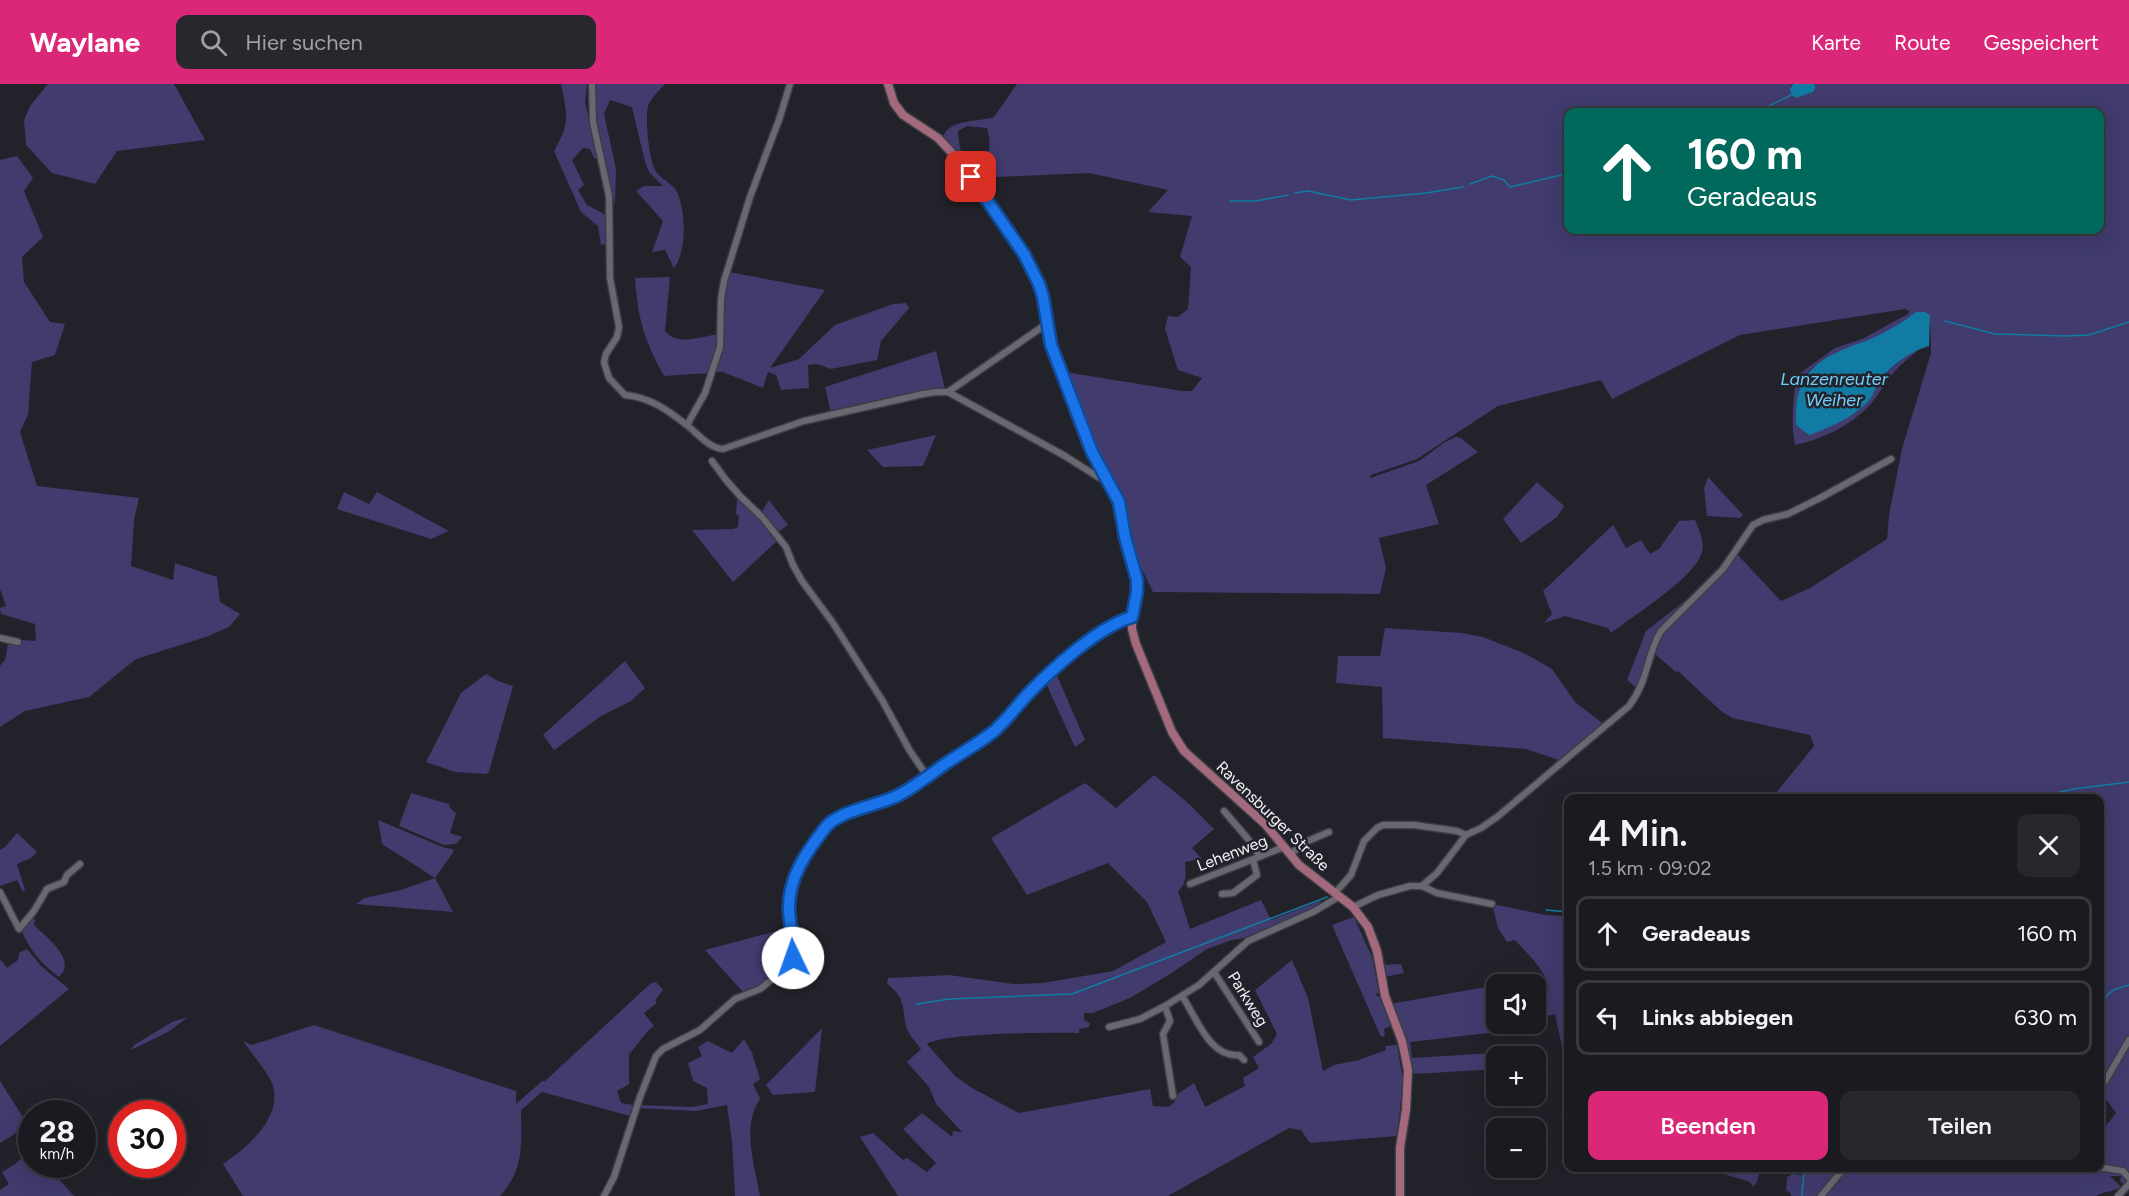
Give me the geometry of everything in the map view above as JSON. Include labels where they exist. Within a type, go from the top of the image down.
[{"type":"main road","name":"Ravensburger Straße","points":[[888,84],[894,103],[903,115],[938,138],[956,155],[1018,245],[1039,284],[1051,345],[1087,439],[1119,502],[1125,537],[1135,568],[1137,592],[1132,629],[1172,732],[1184,751],[1264,825],[1299,865],[1353,907],[1361,916],[1373,938],[1385,996],[1402,1041],[1408,1070],[1406,1110],[1400,1148],[1400,1196]]},
{"type":"street","points":[[592,84],[593,122],[609,196],[610,278],[619,327],[617,337],[606,354],[605,370],[615,386],[625,395],[638,396],[654,402],[716,449],[723,450],[804,421],[922,394],[948,392],[1107,480]]},
{"type":"street","points":[[687,425],[705,393],[720,347],[721,299],[724,281],[790,84]]},
{"type":"street","points":[[948,392],[1042,327],[1047,327]]},
{"type":"street","points":[[1422,886],[1437,873],[1466,835],[1497,817],[1629,706],[1643,683],[1656,638],[1717,575],[1753,525],[1762,520],[1788,514],[1891,459]]},
{"type":"street","points":[[712,461],[786,547],[802,581],[876,691],[927,776]]},
{"type":"street","points":[[604,1196],[614,1177],[656,1056],[663,1049],[700,1030],[735,999],[760,989],[790,965],[794,952],[789,909],[795,876],[805,857],[827,826],[836,818],[882,803],[901,794],[994,731],[1068,657],[1096,636],[1132,617]]},
{"type":"street","points":[[0,638],[18,642]]},
{"type":"street","points":[[1224,811],[1260,856]]},
{"type":"street","points":[[1109,1027],[1140,1019],[1165,1006],[1214,972],[1248,941],[1315,911],[1337,895],[1351,874],[1364,841],[1377,828],[1383,825],[1414,825],[1457,831],[1466,835]]},
{"type":"street","name":"Lehenweg","points":[[1190,884],[1260,856],[1287,851],[1329,832]]},
{"type":"street","points":[[1222,894],[1233,892],[1256,876],[1258,873],[1253,860]]},
{"type":"street","points":[[0,892],[19,929],[30,917],[47,889],[64,882],[67,875],[80,864]]},
{"type":"street","points":[[1353,907],[1378,895],[1410,886],[1422,886],[1437,893],[1492,904]]},
{"type":"street","name":"Parkweg","points":[[1214,972],[1258,1042]]},
{"type":"street","points":[[1182,996],[1209,1041],[1229,1055],[1239,1055],[1244,1060]]},
{"type":"street","points":[[1165,1006],[1170,1021],[1163,1034],[1173,1095]]},
{"type":"street","points":[[2104,1083],[2129,1040]]},
{"type":"street","points":[[2104,1168],[2123,1171],[2129,1178]]},
{"type":"street","points":[[1821,1196],[1841,1172]]},
{"type":"street","points":[[2118,1196],[2129,1184]]},
{"type":"shaded area","points":[[48,84],[174,84],[205,140],[117,151],[95,184],[52,173],[26,145],[24,120],[30,106]]},
{"type":"shaded area","points":[[561,84],[587,84],[585,102],[598,160],[594,158],[590,149],[583,148],[572,160],[584,185],[578,190],[587,205],[606,215],[606,244],[601,245],[598,226],[581,212],[554,151],[563,132],[566,118]]},
{"type":"shaded area","points":[[594,84],[665,84],[648,106],[647,131],[654,168],[659,176],[676,189],[682,210],[683,241],[674,268],[665,250],[652,252],[663,221],[636,191],[644,186],[663,186],[649,172],[645,162],[632,107],[610,100],[604,114],[616,169],[615,205],[595,118]]},
{"type":"shaded area","points":[[1017,84],[1792,84],[1791,95],[1796,98],[1813,92],[1816,87],[1814,84],[2129,84],[2129,1043],[2104,1079],[2104,794],[1775,794],[1814,746],[1810,735],[1732,718],[1654,653],[1660,636],[1736,553],[1781,601],[1810,588],[1887,539],[1889,515],[1902,449],[1931,353],[1930,315],[1916,312],[1884,333],[1831,356],[1813,368],[1800,386],[1824,430],[1862,406],[1871,397],[1887,372],[1916,350],[1895,371],[1862,413],[1836,431],[1816,439],[1795,445],[1793,402],[1796,376],[1835,348],[1862,339],[1908,314],[1909,311],[1905,309],[1740,335],[1612,399],[1601,380],[1498,406],[1417,459],[1371,475],[1370,478],[1419,461],[1456,437],[1461,438],[1478,452],[1426,485],[1439,524],[1379,538],[1386,568],[1380,594],[1153,592],[1136,557],[1129,517],[1120,494],[1093,448],[1065,372],[1192,391],[1202,378],[1178,370],[1165,329],[1168,316],[1178,317],[1188,309],[1191,267],[1180,257],[1192,216],[1148,212],[1168,190],[1089,173],[975,178],[989,148],[987,128],[967,126],[958,131],[963,155],[974,165],[971,170],[943,138],[951,127],[964,122],[994,117]]},
{"type":"shaded area","points":[[17,156],[33,178],[24,191],[43,237],[22,257],[24,282],[50,322],[65,324],[55,355],[32,362],[28,415],[20,432],[37,486],[139,498],[134,520],[131,566],[173,580],[175,563],[217,577],[220,602],[240,614],[229,627],[206,637],[136,659],[89,697],[25,711],[0,727],[0,666],[5,660],[9,639],[36,641],[35,624],[1,614],[0,608],[6,606],[0,589],[0,160]]},
{"type":"shaded area","points":[[729,272],[825,290],[770,368],[799,359],[835,325],[893,304],[906,303],[909,308],[881,341],[877,360],[831,369],[817,364],[808,365],[809,388],[781,390],[776,375],[768,372],[763,388],[723,372],[711,372],[721,349],[723,300]]},
{"type":"shaded area","points":[[670,277],[665,331],[670,336],[683,340],[719,334],[719,347],[709,373],[664,376],[651,351],[640,318],[635,278]]},
{"type":"shaded area","points":[[936,351],[945,389],[831,413],[825,387]]},
{"type":"shaded area","points":[[936,435],[923,466],[883,467],[867,450]]},
{"type":"shaded area","points":[[1708,477],[1743,515],[1740,518],[1707,516],[1704,488]]},
{"type":"shaded area","points":[[1537,482],[1564,506],[1557,517],[1521,543],[1503,519]]},
{"type":"shaded area","points":[[344,492],[369,504],[377,492],[449,531],[431,539],[337,509]]},
{"type":"shaded area","points":[[737,499],[759,517],[778,540],[733,582],[692,530],[738,527]]},
{"type":"shaded area","points":[[769,500],[788,525],[778,532],[761,513]]},
{"type":"shaded area","points":[[1695,520],[1703,544],[1697,562],[1676,584],[1611,633],[1608,628],[1565,616],[1544,623],[1552,614],[1543,591],[1613,525],[1626,548],[1641,540],[1650,554],[1659,549],[1679,521]]},
{"type":"shaded area","points":[[1708,583],[1665,623],[1639,690],[1627,680],[1646,631]]},
{"type":"shaded area","points":[[1385,628],[1462,633],[1483,637],[1526,654],[1552,669],[1575,702],[1605,725],[1559,760],[1526,749],[1383,738],[1382,687],[1336,683],[1338,656],[1380,656]]},
{"type":"shaded area","points":[[625,661],[645,688],[631,701],[601,716],[554,750],[543,735]]},
{"type":"shaded area","points":[[1055,671],[1085,740],[1075,747],[1045,681]]},
{"type":"shaded area","points":[[486,674],[513,686],[489,772],[486,774],[455,772],[426,762],[461,693]]},
{"type":"shaded area","points":[[1154,775],[1188,803],[1214,829],[1192,848],[1202,859],[1185,862],[1186,874],[1178,891],[1190,929],[1261,900],[1271,920],[1322,900],[1312,910],[1251,937],[1232,940],[1207,949],[1130,998],[1093,1013],[1084,1013],[1084,1020],[1090,1023],[1089,1027],[1079,1029],[1079,1033],[975,1035],[936,1040],[927,1044],[955,1076],[972,1088],[1019,1113],[1150,1089],[1153,1106],[1168,1107],[1175,1102],[1175,1096],[1194,1083],[1205,1107],[1245,1086],[1243,1078],[1259,1068],[1253,1057],[1271,1044],[1277,1034],[1255,990],[1292,960],[1308,998],[1323,1071],[1334,1065],[1359,1060],[1386,1050],[1385,1046],[1397,1045],[1403,1080],[1397,1136],[1310,1143],[1301,1130],[1289,1128],[1168,1196],[898,1196],[860,1137],[873,1133],[903,1160],[907,1158],[927,1172],[936,1163],[903,1129],[922,1113],[952,1137],[953,1131],[962,1132],[936,1104],[929,1087],[907,1062],[921,1049],[909,1033],[902,1002],[887,984],[888,978],[949,975],[1013,984],[1043,983],[1113,971],[1166,942],[1147,902],[1108,863],[1027,895],[991,838],[1085,783],[1116,808]]},
{"type":"shaded area","points":[[411,793],[449,804],[456,813],[450,833],[462,837],[456,844],[444,845],[399,826]]},
{"type":"shaded area","points":[[378,820],[454,851],[435,878],[382,844]]},
{"type":"shaded area","points":[[17,833],[37,852],[31,858],[17,864],[25,890],[23,892],[17,880],[0,886],[0,850]]},
{"type":"shaded area","points":[[435,878],[453,912],[356,904],[365,898],[401,890]]},
{"type":"shaded area","points":[[1492,904],[1546,915],[1564,916],[1564,1056],[1555,1014],[1546,1016],[1546,981],[1551,994],[1546,974],[1543,974],[1515,940],[1507,942],[1498,928]]},
{"type":"shaded area","points":[[32,917],[35,920],[34,925],[63,956],[64,970],[59,977],[38,957],[22,932]]},
{"type":"shaded area","points":[[1354,917],[1372,957],[1379,993],[1376,993],[1380,997],[1391,1026],[1384,1029],[1385,1036],[1381,1037],[1332,925]]},
{"type":"shaded area","points":[[788,928],[792,947],[788,965],[758,988],[743,992],[705,950]]},
{"type":"shaded area","points":[[27,949],[41,966],[69,989],[0,1046],[0,959],[7,968],[18,960],[19,953]]},
{"type":"shaded area","points":[[1401,964],[1404,973],[1384,977],[1382,965]]},
{"type":"shaded area","points":[[656,982],[663,990],[655,1000],[657,1003],[644,1013],[654,1026],[629,1054],[629,1084],[617,1091],[621,1103],[634,1105],[630,1116],[542,1092],[521,1110],[521,1145],[518,1166],[500,1196],[243,1196],[223,1164],[254,1139],[270,1116],[274,1104],[274,1092],[270,1079],[243,1041],[252,1045],[314,1025],[516,1091],[516,1104],[542,1081],[545,1081],[651,983]]},
{"type":"shaded area","points":[[1486,987],[1486,1033],[1410,1042],[1412,1058],[1486,1054],[1486,1070],[1414,1074],[1390,1004]]},
{"type":"shaded area","points":[[188,1017],[168,1032],[131,1050],[134,1045],[172,1022]]},
{"type":"shaded area","points":[[822,1028],[815,1092],[773,1095],[766,1085]]},
{"type":"shaded area","points":[[744,1039],[752,1053],[760,1079],[753,1084],[760,1099],[754,1110],[750,1134],[760,1196],[735,1196],[732,1141],[727,1105],[696,1111],[638,1108],[638,1105],[692,1107],[708,1104],[707,1088],[693,1081],[688,1063],[702,1056],[698,1047],[708,1041],[732,1053]]},
{"type":"shaded area","points":[[2129,1045],[2129,1180],[2124,1185],[2120,1181],[2121,1176],[2110,1176],[2121,1187],[2118,1189],[2096,1196],[1791,1196],[1786,1190],[1787,1177],[1792,1174],[1802,1175],[1801,1172],[2104,1172],[2104,1128],[2116,1113],[2104,1096],[2106,1087]]},
{"type":"shaded area","points":[[0,1081],[18,1109],[18,1132],[0,1143]]},
{"type":"shaded area","points":[[18,1161],[18,1178],[58,1178],[74,1196],[0,1196],[0,1190],[9,1184],[2,1172]]},
{"type":"shaded area","points":[[1717,1172],[1760,1172],[1753,1187],[1750,1182]]},
{"type":"water","points":[[1793,84],[1814,84],[1816,87],[1813,92],[1796,98],[1791,95],[1790,89]]},
{"type":"water","name":"Lanzenreuter Weiher","points":[[1916,312],[1925,312],[1930,315],[1929,346],[1914,352],[1895,365],[1879,382],[1870,399],[1858,411],[1842,421],[1809,435],[1796,425],[1796,410],[1801,386],[1813,368],[1822,360],[1884,332]]},
{"type":"waterway","points":[[1765,108],[1791,95]]},
{"type":"waterway","points":[[1470,184],[1492,176],[1504,180],[1510,187],[1564,174]]},
{"type":"waterway","points":[[1295,193],[1308,191],[1351,200],[1463,187]]},
{"type":"waterway","points":[[1230,201],[1256,201],[1288,195]]},
{"type":"waterway","points":[[1945,321],[1995,334],[2065,336],[2089,335],[2129,322]]},
{"type":"waterway","points":[[2052,794],[2129,782]]},
{"type":"waterway","points":[[916,1004],[950,999],[1072,994],[1327,897]]},
{"type":"waterway","points":[[1546,910],[1564,912]]},
{"type":"waterway","points":[[2104,1001],[2117,988],[2129,985]]},
{"type":"waterway","points":[[1802,1196],[1804,1172]]},
{"type":"route","points":[[793,958],[794,945],[789,909],[795,876],[800,864],[827,826],[836,818],[882,803],[901,794],[994,731],[1068,657],[1096,636],[1132,617],[1137,580],[1116,493],[1092,452],[1051,345],[1039,284],[1024,254],[971,177]]}]
